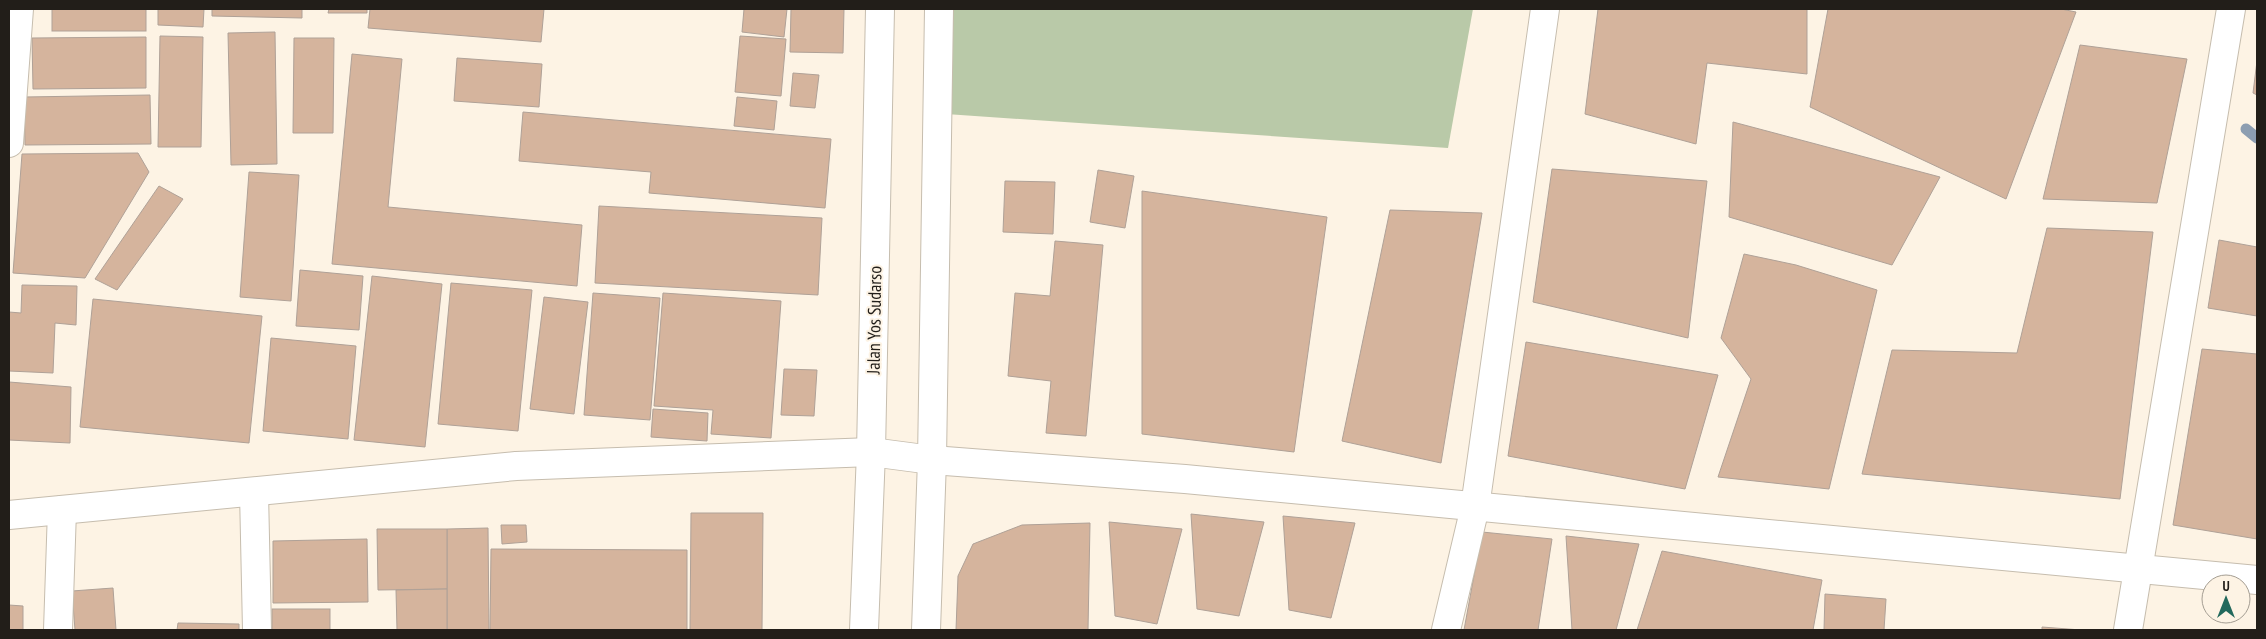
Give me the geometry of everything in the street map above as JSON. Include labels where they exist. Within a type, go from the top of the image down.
[{"type":"main road","points":[[9,143],[19,9]]},
{"type":"main road","name":"Jalan Yos Sudarso","points":[[864,630],[871,452],[880,9]]},
{"type":"main road","points":[[926,630],[932,460],[939,9]]},
{"type":"main road","points":[[1446,630],[1475,507],[1545,9]]},
{"type":"main road","points":[[2128,630],[2231,9]]},
{"type":"main road","points":[[9,515],[516,466],[871,452],[932,460],[1185,479],[2257,580]]},
{"type":"main road","points":[[254,492],[257,630]]},
{"type":"main road","points":[[58,630],[62,510]]},
{"type":"green space","points":[[950,9],[1473,9],[1448,148],[946,114]]},
{"type":"building","points":[[52,9],[146,9],[146,31],[52,31]]},
{"type":"building","points":[[158,9],[204,9],[203,27],[158,25]]},
{"type":"building","points":[[212,9],[302,9],[302,18],[212,16]]},
{"type":"building","points":[[329,9],[367,9],[367,13],[328,13]]},
{"type":"building","points":[[370,9],[544,9],[541,42],[368,28]]},
{"type":"building","points":[[744,9],[787,9],[784,37],[742,32]]},
{"type":"building","points":[[791,9],[844,9],[843,53],[790,52]]},
{"type":"building","points":[[1598,9],[1807,9],[1807,74],[1707,63],[1696,144],[1585,114]]},
{"type":"building","points":[[1828,9],[2061,9],[2076,12],[2006,199],[1810,107]]},
{"type":"building","points":[[275,32],[277,164],[231,165],[228,33]]},
{"type":"building","points":[[160,36],[203,37],[201,147],[158,147]]},
{"type":"building","points":[[740,36],[786,39],[781,96],[735,92]]},
{"type":"building","points":[[146,37],[146,88],[33,89],[32,38]]},
{"type":"building","points":[[294,38],[334,38],[333,133],[293,133]]},
{"type":"building","points":[[2080,45],[2187,59],[2157,203],[2043,199]]},
{"type":"building","points":[[352,54],[402,59],[388,207],[582,225],[577,286],[332,264]]},
{"type":"building","points":[[457,58],[542,64],[539,107],[454,101]]},
{"type":"building","points":[[2257,61],[2257,95],[2253,93]]},
{"type":"building","points":[[793,73],[819,75],[815,108],[790,106]]},
{"type":"building","points":[[150,95],[151,144],[25,145],[24,97]]},
{"type":"building","points":[[737,97],[777,101],[774,130],[734,126]]},
{"type":"building","points":[[523,112],[831,139],[825,208],[649,193],[651,172],[519,161]]},
{"type":"building","points":[[1733,122],[1940,177],[1892,265],[1729,217]]},
{"type":"building","points":[[138,153],[149,172],[85,278],[13,273],[22,154]]},
{"type":"building","points":[[1552,169],[1707,181],[1688,338],[1533,302]]},
{"type":"building","points":[[1098,170],[1134,176],[1125,228],[1090,222]]},
{"type":"building","points":[[249,172],[299,175],[291,301],[240,297]]},
{"type":"building","points":[[1005,181],[1055,182],[1053,234],[1003,232]]},
{"type":"building","points":[[159,186],[183,199],[117,290],[95,279]]},
{"type":"building","points":[[1142,191],[1327,217],[1294,452],[1142,434]]},
{"type":"building","points":[[599,206],[822,218],[818,295],[595,283]]},
{"type":"building","points":[[1390,210],[1482,213],[1441,463],[1342,441]]},
{"type":"building","points":[[2047,228],[2153,232],[2120,499],[1862,474],[1892,350],[2017,353]]},
{"type":"building","points":[[2219,240],[2257,247],[2257,316],[2208,308]]},
{"type":"building","points":[[1055,241],[1103,245],[1086,436],[1046,433],[1051,381],[1008,376],[1015,293],[1050,296]]},
{"type":"building","points":[[1744,254],[1796,265],[1877,290],[1829,489],[1718,477],[1751,379],[1721,338]]},
{"type":"building","points":[[300,270],[363,276],[359,330],[296,326]]},
{"type":"building","points":[[372,276],[442,284],[425,447],[354,440]]},
{"type":"building","points":[[451,283],[532,290],[518,431],[438,424]]},
{"type":"building","points":[[22,285],[77,286],[76,325],[55,323],[53,373],[9,371],[9,312],[21,313]]},
{"type":"building","points":[[593,293],[660,298],[650,420],[584,415]]},
{"type":"building","points":[[663,293],[781,301],[771,438],[711,434],[713,410],[654,406]]},
{"type":"building","points":[[544,297],[588,302],[574,414],[530,409]]},
{"type":"building","points":[[93,299],[262,316],[249,443],[80,427]]},
{"type":"building","points":[[271,338],[356,346],[348,439],[263,431]]},
{"type":"building","points":[[1526,342],[1718,375],[1685,489],[1508,456]]},
{"type":"building","points":[[2202,349],[2257,354],[2257,539],[2173,525]]},
{"type":"building","points":[[784,369],[817,370],[814,416],[781,415]]},
{"type":"building","points":[[9,382],[71,387],[70,443],[9,440]]},
{"type":"building","points":[[653,409],[708,413],[707,441],[651,437]]},
{"type":"building","points":[[691,513],[763,513],[762,630],[690,630]]},
{"type":"building","points":[[1191,514],[1264,522],[1239,616],[1197,609]]},
{"type":"building","points":[[1283,516],[1355,523],[1331,618],[1289,610]]},
{"type":"building","points":[[1109,522],[1182,529],[1157,624],[1115,616]]},
{"type":"building","points":[[1090,523],[1088,630],[956,630],[958,576],[973,544],[1022,525]]},
{"type":"building","points":[[501,525],[526,525],[527,542],[502,544]]},
{"type":"building","points":[[488,528],[489,630],[447,630],[447,529]]},
{"type":"building","points":[[377,529],[447,529],[447,589],[378,590]]},
{"type":"building","points":[[1482,532],[1552,539],[1538,630],[1464,630]]},
{"type":"building","points":[[1566,536],[1639,544],[1616,630],[1572,630]]},
{"type":"building","points":[[367,539],[368,602],[273,603],[273,541]]},
{"type":"building","points":[[491,549],[687,550],[687,630],[490,630]]},
{"type":"building","points":[[1662,551],[1822,580],[1813,630],[1637,630]]},
{"type":"building","points":[[113,588],[116,630],[75,630],[72,591]]},
{"type":"building","points":[[447,589],[447,630],[397,630],[396,590]]},
{"type":"building","points":[[1825,594],[1886,599],[1884,630],[1824,630]]},
{"type":"building","points":[[9,605],[23,606],[23,630],[9,630]]},
{"type":"building","points":[[272,609],[330,609],[330,630],[272,630]]},
{"type":"building","points":[[178,623],[239,624],[239,630],[177,630]]},
{"type":"building","points":[[2042,627],[2081,630],[2042,630]]},
{"type":"waterway","points":[[2246,129],[2257,138]]}]
